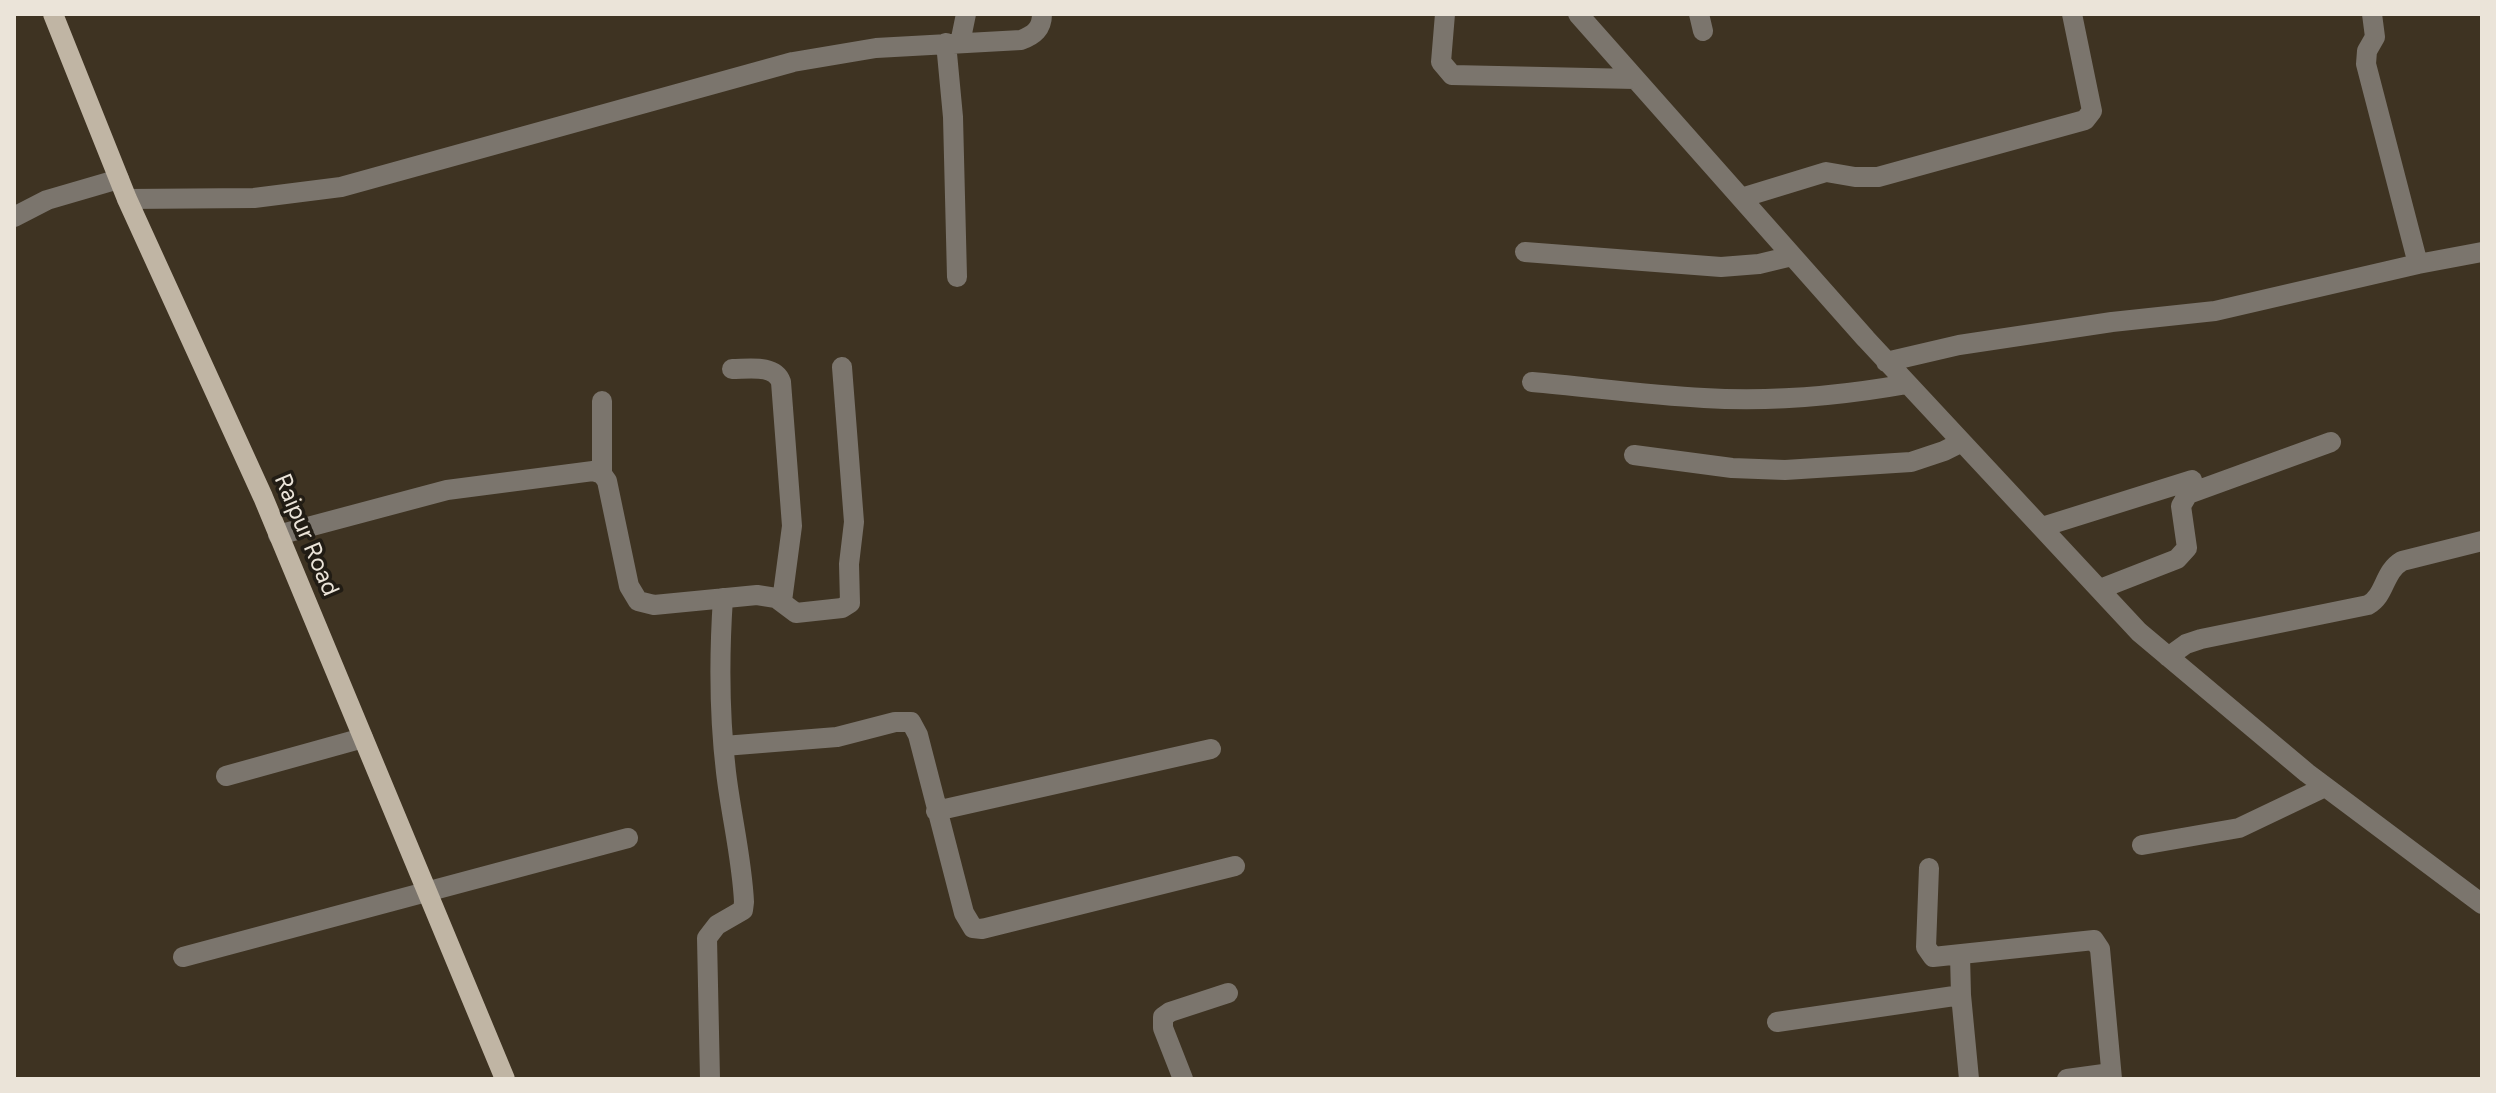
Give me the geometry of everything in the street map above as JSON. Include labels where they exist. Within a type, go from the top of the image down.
[{"type":"main road","name":"Raipur Road","points":[[53,14],[127,199],[278,535],[505,1079]]},
{"type":"street","points":[[957,277],[953,43],[966,14]]},
{"type":"street","points":[[127,199],[254,198],[341,187],[793,62],[876,48],[1021,40],[1039,29],[1042,14]]},
{"type":"street","points":[[1445,14],[1441,62],[1452,75],[1635,79]]},
{"type":"street","points":[[1578,14],[1886,362],[2139,632],[2325,787],[2482,904]]},
{"type":"street","points":[[1741,198],[1826,172],[1878,177],[2085,120],[2092,111],[2072,14]]},
{"type":"street","points":[[2372,14],[2375,37],[2367,51],[2366,64],[2418,264]]},
{"type":"street","points":[[14,217],[47,200],[119,179]]},
{"type":"street","points":[[1525,252],[1721,267],[1750,265],[1792,256]]},
{"type":"street","points":[[1886,362],[1959,345],[2112,322],[2215,311],[2482,252]]},
{"type":"street","points":[[602,401],[602,474],[607,481],[629,586],[638,601],[654,605],[757,595],[782,601],[790,609],[805,614],[842,608],[850,603],[849,564],[854,522],[842,367]]},
{"type":"street","points":[[732,369],[772,370],[779,375],[781,382],[792,526],[782,601]]},
{"type":"street","points":[[1532,382],[1732,399],[1812,397],[1907,384]]},
{"type":"street","points":[[1634,455],[1732,468],[1785,470],[1911,462],[1962,442]]},
{"type":"street","points":[[2100,589],[2184,554],[2187,548],[2181,506],[2188,494],[2331,442]]},
{"type":"street","points":[[278,535],[447,490],[585,471],[602,474]]},
{"type":"street","points":[[2042,527],[2192,480]]},
{"type":"street","points":[[2168,657],[2186,644],[2201,639],[2368,605],[2380,595],[2393,566],[2482,541]]},
{"type":"street","points":[[710,1079],[707,938],[717,925],[743,910],[744,902],[724,746],[718,668],[723,598]]},
{"type":"street","points":[[724,746],[837,737],[895,722],[911,722],[918,735],[964,913],[973,928],[982,929],[1235,866]]},
{"type":"street","points":[[226,776],[363,738]]},
{"type":"street","points":[[936,811],[1211,749]]},
{"type":"street","points":[[2142,845],[2239,828],[2325,787]]},
{"type":"street","points":[[183,957],[628,838]]},
{"type":"street","points":[[1929,868],[1926,947],[1933,957],[2094,940],[2100,949],[2112,1076],[2067,1079]]},
{"type":"street","points":[[1960,955],[1969,1079]]},
{"type":"street","points":[[1183,1079],[1163,1028],[1163,1017],[1228,993]]},
{"type":"street","points":[[1777,1022],[1961,995]]}]
